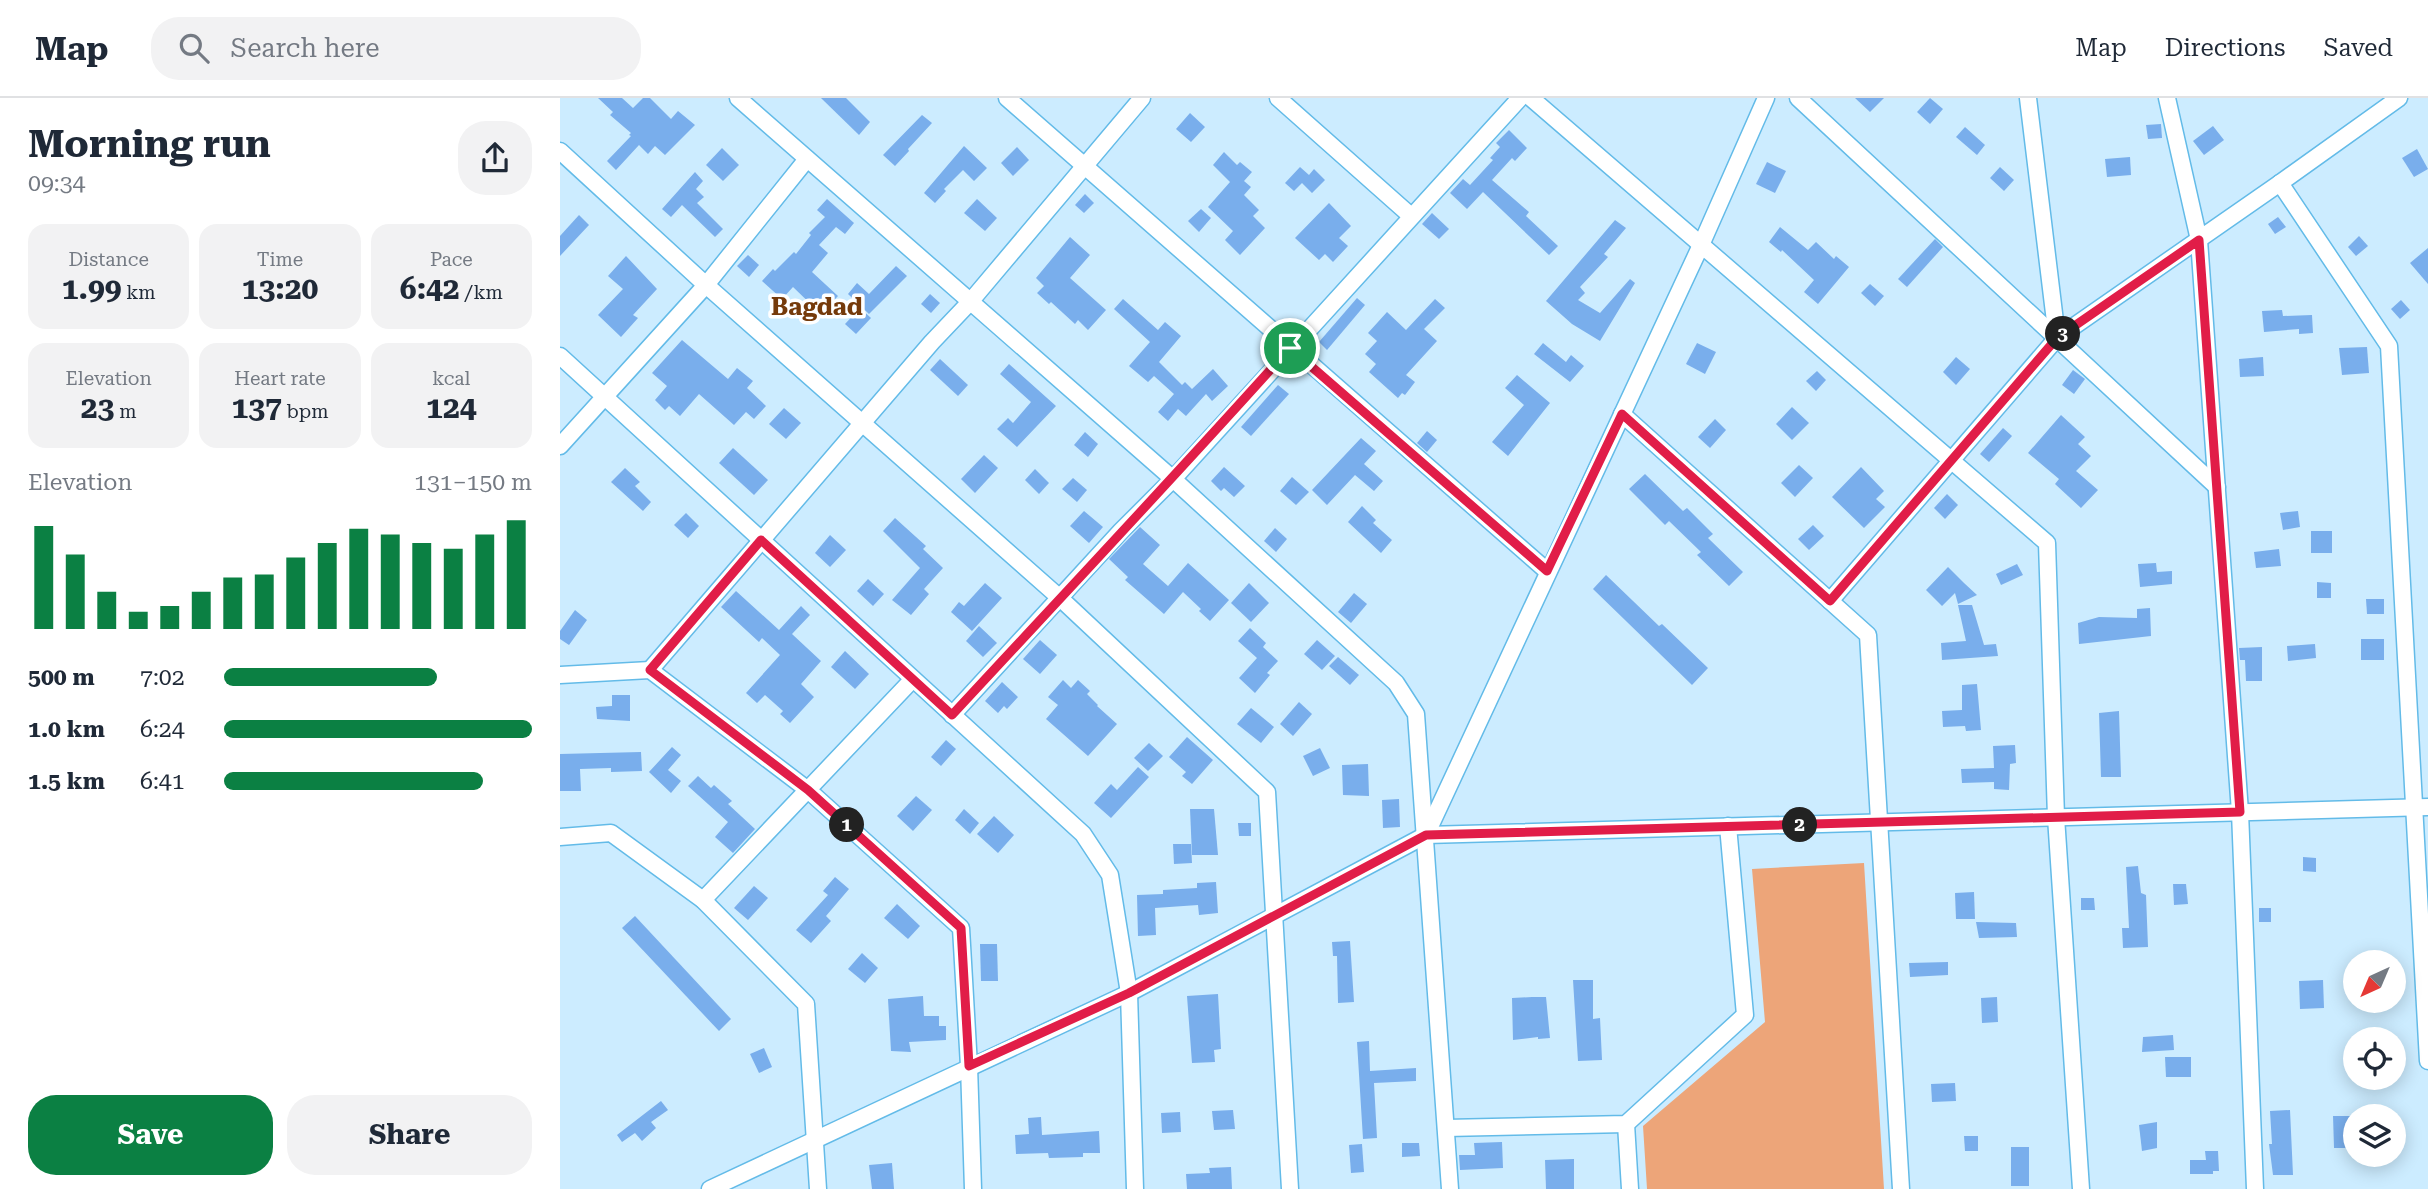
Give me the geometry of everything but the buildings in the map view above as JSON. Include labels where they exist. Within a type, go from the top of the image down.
[{"type":"street","points":[[738,98],[1173,479],[1396,683],[1416,714],[1450,1189]]},
{"type":"street","points":[[1007,98],[1547,571]]},
{"type":"street","points":[[650,670],[932,342],[970,302],[1142,98]]},
{"type":"street","points":[[1278,98],[1411,216]]},
{"type":"street","points":[[952,715],[1173,479],[1520,98]]},
{"type":"street","points":[[1531,98],[2047,543],[2056,817],[2081,1189]]},
{"type":"street","points":[[1426,835],[1701,245],[1766,98]]},
{"type":"street","points":[[1798,98],[2217,487]]},
{"type":"street","points":[[2028,98],[2057,338]]},
{"type":"street","points":[[2166,98],[2199,240],[2240,812],[2255,1189]]},
{"type":"street","points":[[1830,601],[2057,338],[2399,98]]},
{"type":"street","points":[[560,151],[706,285],[1060,597],[1267,792],[1290,1189]]},
{"type":"street","points":[[560,446],[706,285],[807,159]]},
{"type":"street","points":[[2280,183],[2389,346],[2421,807],[2428,1061]]},
{"type":"street","points":[[560,356],[1083,834],[1110,875],[1129,993],[1135,1189]]},
{"type":"street","points":[[1622,414],[1868,635],[1900,1189]]},
{"type":"street","points":[[560,675],[650,670],[808,790],[961,928],[973,1189]]},
{"type":"street","points":[[704,900],[913,679]]},
{"type":"street","points":[[710,1189],[1129,993],[1426,835],[2421,807]]},
{"type":"street","points":[[1446,1128],[1626,1124],[1745,1015],[1728,826]]},
{"type":"street","points":[[560,837],[611,833],[704,900],[806,1004],[818,1189]]},
{"type":"street","points":[[1626,1124],[1630,1189]]},
{"type":"shaded area","points":[[1864,863],[1884,1189],[1647,1189],[1643,1126],[1765,1022],[1752,869]]},
{"type":"district","name":"Bagdad","points":[[817,307]]},
{"type":"route","points":[[2199,240],[2240,812],[1426,835],[1129,993],[969,1066],[961,928],[808,790],[650,670],[761,540],[952,715],[1121,531],[1173,479],[1290,348],[1547,571],[1622,414],[1830,601],[2057,338],[2199,240]]}]
